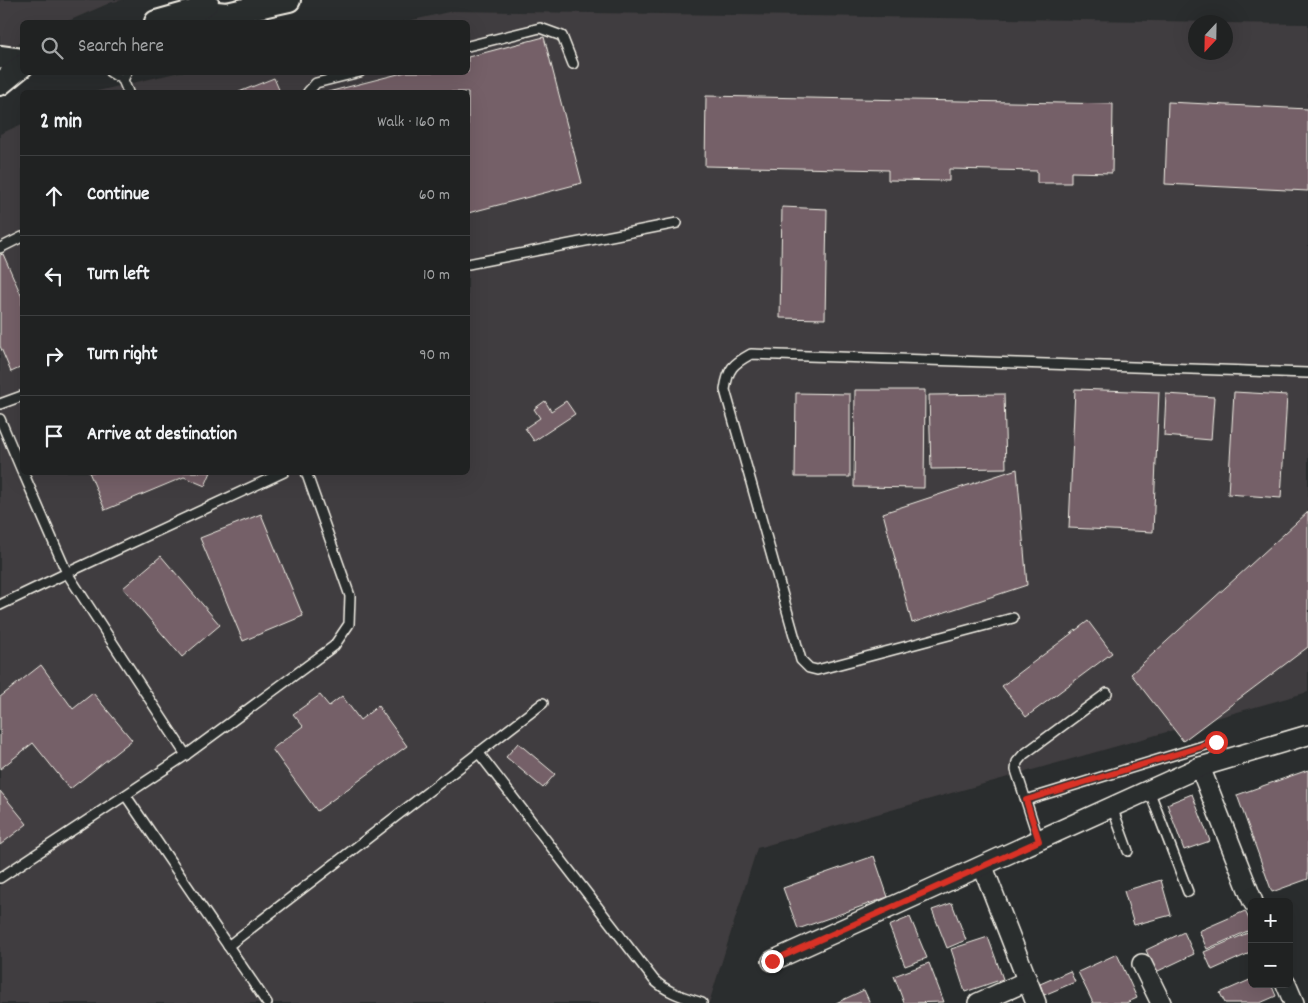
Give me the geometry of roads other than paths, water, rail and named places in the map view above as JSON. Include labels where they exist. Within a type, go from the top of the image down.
[{"type":"street","points":[[162,20],[204,6],[227,14],[289,0]]},
{"type":"street","points":[[0,57],[20,60]]},
{"type":"street","points":[[0,84],[20,68]]},
{"type":"street","points":[[772,961],[1200,767],[1308,735]]},
{"type":"street","points":[[1200,767],[1251,898]]},
{"type":"street","points":[[983,867],[1036,1003]]},
{"type":"street","points":[[1142,964],[1161,1003]]},
{"type":"street","points":[[978,1003],[1027,981]]},
{"type":"street","points":[[1288,988],[1294,1003]]},
{"type":"lane","points":[[470,46],[540,28],[562,36],[573,64]]},
{"type":"lane","points":[[310,90],[316,84],[349,75]]},
{"type":"lane","points":[[125,76],[128,90]]},
{"type":"lane","points":[[470,264],[677,223]]},
{"type":"lane","points":[[0,248],[20,239]]},
{"type":"lane","points":[[1013,618],[816,670],[809,668],[801,660],[725,390],[727,377],[734,364],[751,354],[1308,373]]},
{"type":"lane","points":[[0,404],[20,397]]},
{"type":"lane","points":[[0,419],[20,465]]},
{"type":"lane","points":[[24,475],[67,572],[186,755]]},
{"type":"lane","points":[[0,605],[277,475]]},
{"type":"lane","points":[[0,878],[186,755],[334,646],[349,624],[350,596],[307,475]]},
{"type":"lane","points":[[1039,841],[1016,770],[1017,762],[1023,755],[1107,693]]},
{"type":"lane","points":[[228,946],[543,703]]},
{"type":"lane","points":[[1026,800],[1216,742]]},
{"type":"lane","points":[[478,752],[654,980],[662,988],[674,994],[702,1003]]},
{"type":"lane","points":[[1149,790],[1188,892]]},
{"type":"lane","points":[[126,796],[267,1003]]},
{"type":"lane","points":[[1112,807],[1128,851]]}]
